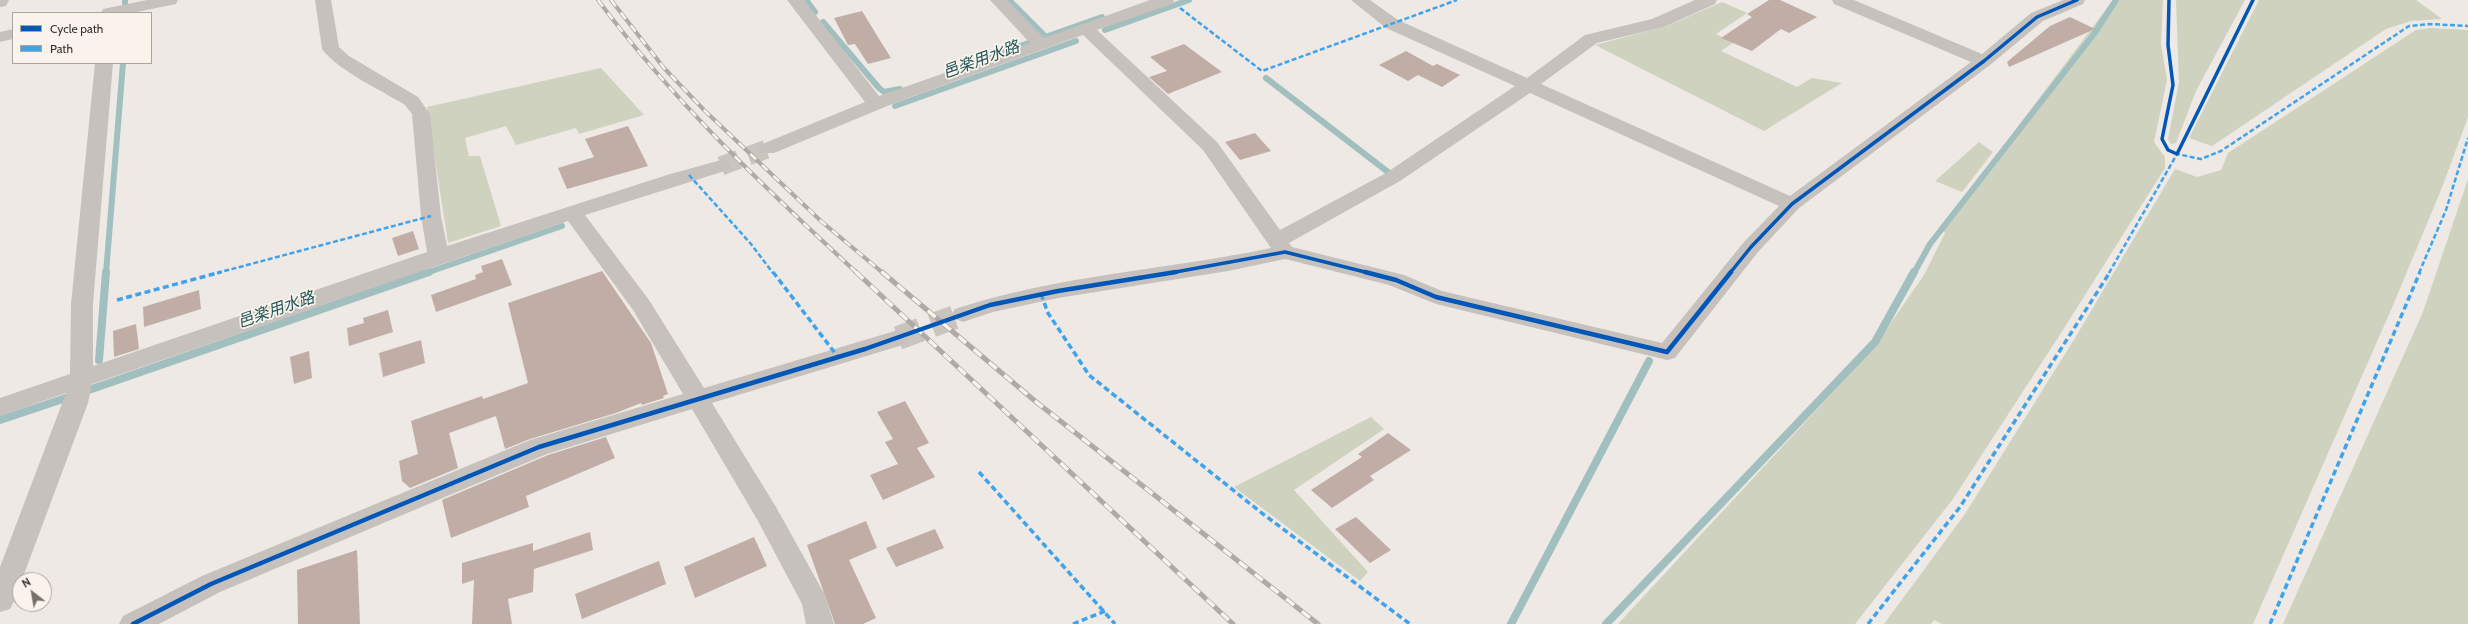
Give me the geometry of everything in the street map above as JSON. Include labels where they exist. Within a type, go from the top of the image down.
[{"type":"street","points":[[109,12],[111,0]]},
{"type":"street","points":[[114,12],[170,0]]},
{"type":"street","points":[[323,0],[332,49],[343,60],[412,101],[421,114],[431,216],[438,256]]},
{"type":"street","points":[[795,0],[876,104]]},
{"type":"street","points":[[998,0],[1041,44]]},
{"type":"street","points":[[767,149],[876,104],[1166,0]]},
{"type":"street","points":[[1359,0],[1392,24],[1792,204]]},
{"type":"street","points":[[963,314],[990,305],[1058,291],[1228,264],[1281,246],[1393,177],[1529,85],[1591,39],[1658,23],[1709,0]]},
{"type":"street","points":[[1840,0],[1984,61]]},
{"type":"street","points":[[1086,29],[1210,146],[1281,246],[1396,280],[1436,297],[1667,352],[1750,247],[1792,204],[1984,61],[2037,17],[2077,0]]},
{"type":"street","points":[[0,37],[12,34]]},
{"type":"street","points":[[0,601],[76,403],[81,380],[82,304],[104,64]]},
{"type":"street","points":[[0,407],[438,256],[572,212],[721,166]]},
{"type":"street","points":[[572,212],[642,305],[767,514],[815,603],[820,624]]},
{"type":"street","points":[[133,624],[211,584],[540,447],[898,338]]},
{"type":"green space","points":[[2113,0],[2163,0],[2161,44],[2167,80],[2154,142],[2165,157],[2165,168],[2061,333],[1953,499],[1855,624],[1618,624],[1872,350],[1924,275],[1945,233],[1940,226],[1976,182]]},
{"type":"green space","points":[[2176,0],[2245,0],[2196,91],[2176,143],[2171,144],[2168,139],[2179,82]]},
{"type":"green space","points":[[2259,0],[2416,0],[2442,19],[2411,21],[2386,29],[2212,146],[2189,138]]},
{"type":"green space","points":[[1722,2],[1747,13],[1716,34],[1733,43],[1721,51],[1797,87],[1812,78],[1842,83],[1764,131],[1595,45],[1667,26]]},
{"type":"green space","points":[[2431,28],[2468,30],[2468,117],[2443,185],[2394,303],[2253,624],[1942,624],[1934,620],[1931,624],[1884,624],[1965,514],[2075,338],[2175,169],[2197,177],[2221,170],[2228,153],[2416,30]]},
{"type":"green space","points":[[601,68],[644,115],[579,134],[576,128],[516,145],[506,126],[465,138],[469,156],[480,156],[501,226],[448,243],[427,107]]},
{"type":"green space","points":[[1979,142],[1993,152],[1962,192],[1935,181]]},
{"type":"green space","points":[[2468,179],[2468,624],[2283,624],[2423,312]]},
{"type":"green space","points":[[1371,417],[1384,429],[1294,490],[1368,572],[1360,581],[1234,487]]},
{"type":"building","points":[[1769,0],[1780,0],[1817,17],[1789,33],[1781,29],[1752,51],[1721,38],[1752,17],[1747,14]]},
{"type":"building","points":[[862,11],[891,58],[868,64],[855,44],[848,45],[834,18]]},
{"type":"building","points":[[2070,17],[2095,29],[2009,67],[2007,62],[2050,26]]},
{"type":"building","points":[[1184,44],[1222,72],[1168,94],[1149,77],[1167,71],[1150,57]]},
{"type":"building","points":[[1406,51],[1433,66],[1437,64],[1460,75],[1442,87],[1418,75],[1408,81],[1379,65]]},
{"type":"building","points":[[628,126],[648,166],[567,189],[558,168],[594,157],[585,139]]},
{"type":"building","points":[[1255,133],[1271,151],[1240,160],[1225,142]]},
{"type":"building","points":[[413,231],[419,249],[398,256],[392,238]]},
{"type":"building","points":[[502,259],[512,285],[436,312],[431,295],[476,279],[475,275],[483,272],[481,266]]},
{"type":"building","points":[[602,271],[651,343],[668,394],[663,396],[664,398],[642,405],[641,403],[616,413],[530,439],[505,449],[496,416],[449,433],[458,468],[410,488],[402,481],[399,461],[418,454],[411,421],[482,396],[483,399],[528,383],[508,303]]},
{"type":"building","points":[[199,290],[201,309],[144,327],[143,307]]},
{"type":"building","points":[[388,310],[393,332],[349,346],[347,328],[364,323],[363,318]]},
{"type":"building","points":[[136,324],[139,349],[114,357],[113,331]]},
{"type":"building","points":[[421,340],[425,363],[383,377],[379,353]]},
{"type":"building","points":[[309,351],[312,378],[294,384],[290,357]]},
{"type":"building","points":[[905,401],[929,443],[917,448],[935,477],[883,500],[870,475],[898,464],[885,442],[893,439],[877,412]]},
{"type":"building","points":[[1388,433],[1411,450],[1370,476],[1374,480],[1332,508],[1311,490],[1362,457],[1358,454]]},
{"type":"building","points":[[606,437],[615,458],[526,496],[529,507],[451,538],[442,500],[548,455]]},
{"type":"building","points":[[1356,517],[1391,550],[1370,563],[1335,529]]},
{"type":"building","points":[[866,521],[877,548],[849,560],[876,618],[863,624],[835,624],[807,545]]},
{"type":"building","points":[[935,529],[944,548],[896,567],[886,548]]},
{"type":"building","points":[[590,532],[593,550],[534,569],[533,592],[508,599],[512,624],[472,624],[474,580],[462,584],[462,563],[533,543],[533,551]]},
{"type":"building","points":[[754,537],[767,566],[695,598],[684,567]]},
{"type":"building","points":[[357,550],[360,624],[298,624],[297,570]]},
{"type":"building","points":[[659,561],[666,584],[582,619],[575,594]]},
{"type":"waterway","points":[[806,0],[815,12]]},
{"type":"waterway","points":[[1009,0],[1046,37]]},
{"type":"waterway","name":"邑楽用水路","points":[[1105,30],[1189,0]]},
{"type":"waterway","points":[[1914,273],[1930,244],[2094,34],[2116,0]]},
{"type":"waterway","points":[[1046,37],[1102,17]]},
{"type":"waterway","points":[[823,22],[879,88],[884,92],[900,89]]},
{"type":"waterway","points":[[972,63],[1046,37]]},
{"type":"waterway","name":"邑楽用水路","points":[[895,106],[1076,41]]},
{"type":"waterway","points":[[106,273],[123,64]]},
{"type":"waterway","points":[[1266,78],[1388,172]]},
{"type":"waterway","name":"邑楽用水路","points":[[426,273],[562,226]]},
{"type":"waterway","points":[[99,360],[106,272]]},
{"type":"waterway","name":"邑楽用水路","points":[[83,392],[429,272]]},
{"type":"waterway","points":[[1606,624],[1875,342],[1914,272]]},
{"type":"waterway","points":[[1511,624],[1649,361]]},
{"type":"waterway","name":"邑楽用水路","points":[[0,420],[72,396]]},
{"type":"tunnel","points":[[721,166],[767,149]]},
{"type":"tunnel","points":[[898,338],[963,314]]},
{"type":"railway","points":[[598,0],[657,74],[689,109],[754,176],[857,273]]},
{"type":"railway","points":[[611,0],[664,68],[704,110],[822,222],[883,273]]},
{"type":"railway","points":[[856,272],[1233,624]]},
{"type":"railway","points":[[882,272],[1035,401],[1318,624]]},
{"type":"marked path","points":[[1180,8],[1262,71],[1457,0]]},
{"type":"marked path","points":[[1868,624],[1960,507],[2100,289],[2177,154],[2201,159],[2221,151],[2409,26],[2429,24],[2468,26]]},
{"type":"marked path","points":[[2270,624],[2446,210],[2468,138]]},
{"type":"marked path","points":[[689,175],[751,244],[838,357]]},
{"type":"marked path","points":[[117,300],[431,216]]},
{"type":"marked path","points":[[1041,294],[1048,313],[1089,375],[1263,514],[1410,624]]},
{"type":"marked path","points":[[979,472],[1115,624]]},
{"type":"marked path","points":[[1073,624],[1105,611]]},
{"type":"cycle path","points":[[133,624],[211,584],[539,447],[865,349],[990,305],[1058,291],[1228,264],[1285,252],[1396,280],[1436,297],[1667,352],[1751,247],[1792,204],[1984,61],[2037,17],[2077,0]]},
{"type":"cycle path","points":[[2169,0],[2168,45],[2173,85],[2162,139],[2168,150],[2177,154],[2183,138],[2253,0]]}]
